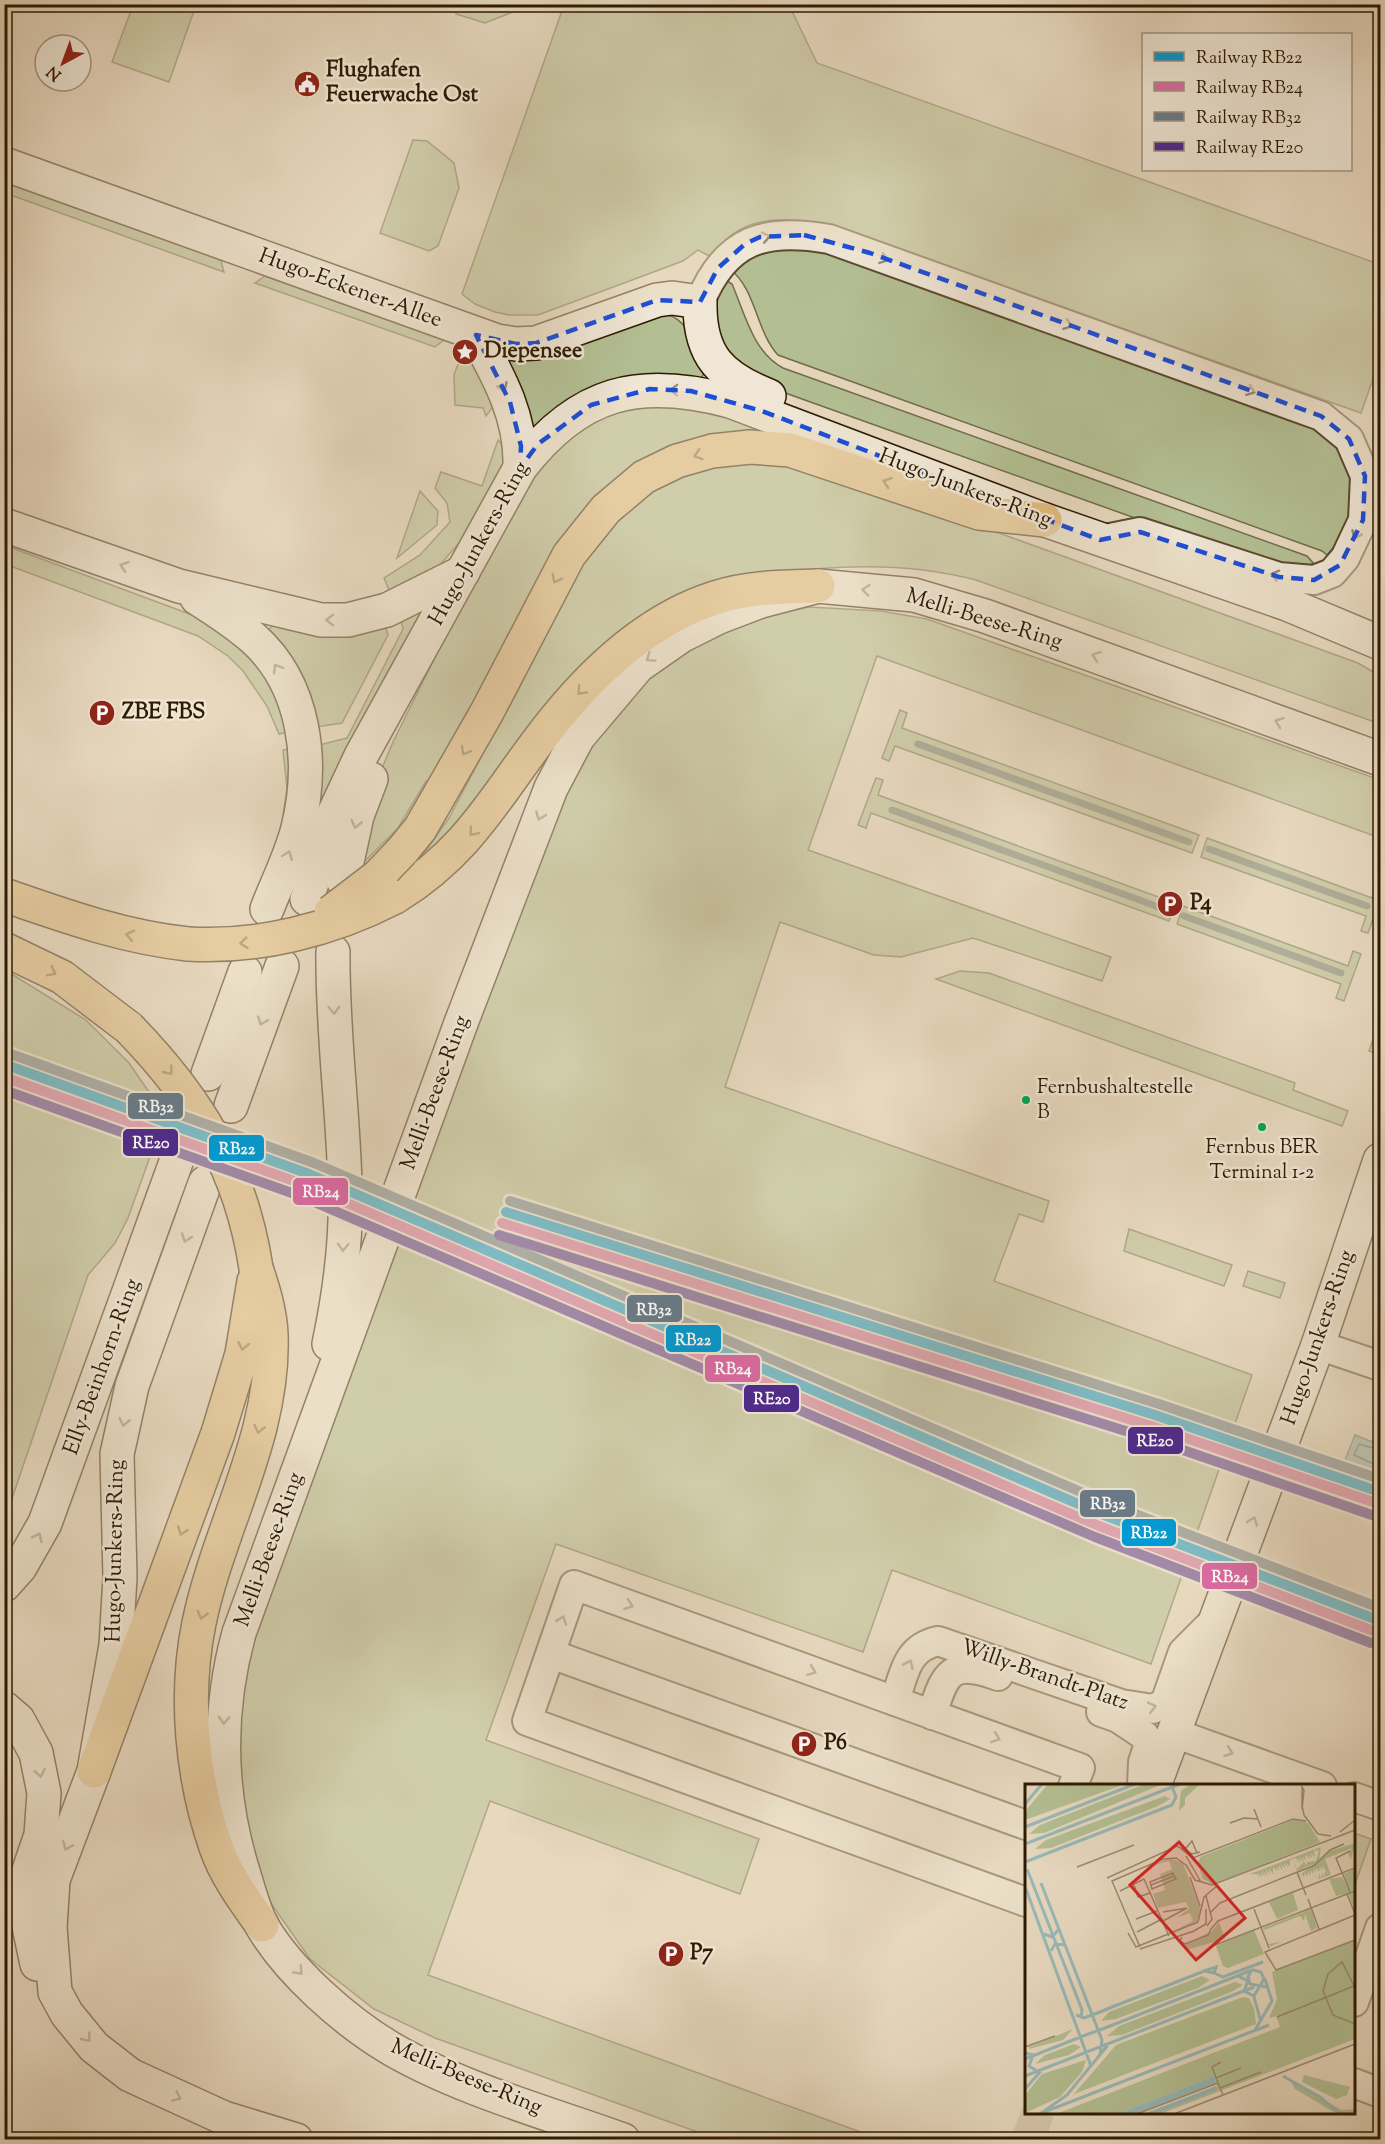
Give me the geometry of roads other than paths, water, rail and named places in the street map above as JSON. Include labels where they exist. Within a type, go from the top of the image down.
[{"type":"highway","points":[[299,932],[352,898],[378,876],[420,829],[488,712],[569,555],[606,509],[644,477],[677,461],[712,451],[750,447],[790,450],[980,513],[1045,520]]},
{"type":"highway","points":[[4,895],[104,929],[148,940],[188,944],[247,943],[351,918],[395,897],[438,866],[464,842],[487,815],[557,717],[627,646],[670,619],[714,598],[762,588],[818,586]]},
{"type":"highway","points":[[4,949],[62,977],[129,1028],[167,1068],[210,1129],[243,1204],[256,1268],[266,1300],[271,1333],[270,1366],[260,1428],[199,1624],[193,1673],[193,1713],[202,1798],[217,1849],[232,1881],[262,1925]]},
{"type":"highway","points":[[94,1771],[218,1433],[242,1354],[256,1268]]},
{"type":"street","name":"Hugo-Eckener-Allee","points":[[4,164],[476,335],[516,344],[536,343],[657,300],[672,298],[700,302]]},
{"type":"street","points":[[1045,520],[989,478],[740,385],[725,373],[713,358],[702,329],[700,302],[718,268],[730,254],[760,237],[782,234],[829,239],[1321,416],[1349,439],[1365,476],[1366,498],[1363,520],[1355,539],[1340,565],[1332,573],[1314,580],[1280,577],[1140,532],[1100,540]]},
{"type":"street","points":[[476,335],[510,402],[521,446],[520,468]]},
{"type":"street","name":"Hugo-Junkers-Ring","points":[[307,899],[331,820],[361,756],[441,615],[520,468],[538,444],[555,429],[591,405],[621,393],[650,389],[691,391],[762,411],[1045,520],[1287,604],[1380,643]]},
{"type":"street","points":[[4,525],[179,586],[321,620],[348,620],[387,610],[463,572]]},
{"type":"street","name":"Hugo-Junkers-Ring","points":[[1100,540],[1130,566],[1359,646],[1380,660]]},
{"type":"street","points":[[179,586],[254,638],[274,662],[291,692],[300,720],[306,762],[306,788],[297,830],[267,909]]},
{"type":"street","name":"Melli-Beese-Ring","points":[[623,2139],[487,2091],[426,2066],[390,2048],[335,2008],[282,1953],[262,1925],[237,1854],[229,1818],[223,1763],[224,1713],[231,1662],[240,1633],[461,1023],[551,788],[578,737],[638,666],[681,636],[750,605],[818,586],[914,595],[985,616],[1380,759]]},
{"type":"street","points":[[343,880],[357,816],[379,757],[441,615]]},
{"type":"street","points":[[310,1440],[333,1327],[342,1265],[346,1186],[334,1031],[333,952]]},
{"type":"street","points":[[231,1106],[282,966]]},
{"type":"street","points":[[208,1074],[245,972]]},
{"type":"street","name":"Elly-Beinhorn-Ring","points":[[4,1585],[33,1547],[53,1503],[184,1140]]},
{"type":"street","name":"Hugo-Junkers-Ring","points":[[1155,1784],[1318,1345],[1380,1160]]},
{"type":"street","name":"Hugo-Junkers-Ring","points":[[205,1183],[132,1386],[117,1454],[120,1576],[116,1645],[94,1771],[53,1880],[50,1927],[55,1992],[67,2014],[94,2047],[130,2074],[224,2118],[296,2139]]},
{"type":"street","points":[[1318,1345],[1380,1366]]},
{"type":"street","points":[[1025,1902],[527,1720],[574,1586],[1080,1768],[1073,1784]]},
{"type":"street","name":"Willy-Brandt-Platz","points":[[895,1701],[909,1660],[916,1649],[938,1641],[1121,1704],[1153,1709],[1165,1703],[1183,1652],[1216,1619]]},
{"type":"street","points":[[551,1654],[1025,1825]]},
{"type":"street","name":"Willy-Brandt-Platz","points":[[932,1715],[942,1681],[948,1674],[957,1670],[975,1668],[1118,1718],[1135,1728],[1145,1736],[1148,1747],[1143,1762],[1142,1784]]},
{"type":"street","points":[[4,1708],[18,1720],[36,1753],[44,1793],[41,1835],[28,1873],[27,1917],[34,1959],[55,1992]]},
{"type":"street","points":[[1174,1733],[1319,1784]]},
{"type":"street","points":[[1355,1798],[1380,1806]]},
{"type":"street","points":[[1355,1997],[1380,1928]]},
{"type":"street","points":[[1355,2084],[1380,2093]]},
{"type":"water","points":[[1355,1435],[1380,1445],[1380,1473],[1345,1460]]},
{"type":"waterway","points":[[918,744],[1189,842]]},
{"type":"waterway","points":[[892,810],[1164,909]]},
{"type":"waterway","points":[[1209,849],[1367,906]]},
{"type":"waterway","points":[[1184,916],[1341,973]]},
{"type":"tunnel","points":[[1028,2140],[1037,2114]]},
{"type":"rail line","name":"RB32","points":[[8,1053],[314,1163],[1109,1504],[1380,1608]]},
{"type":"rail line","name":"RB22","points":[[4,1064],[309,1174],[1104,1515],[1380,1621]]},
{"type":"rail line","name":"RB24","points":[[4,1077],[305,1185],[1099,1526],[1376,1632]]},
{"type":"rail line","name":"RE20","points":[[4,1090],[300,1196],[1095,1537],[1371,1643]]},
{"type":"rail line","name":"RB32","points":[[510,1201],[1159,1404],[1380,1479]]},
{"type":"rail line","name":"RB22","points":[[506,1212],[1155,1415],[1380,1492]]},
{"type":"rail line","name":"RB24","points":[[502,1223],[1151,1426],[1376,1503]]},
{"type":"rail line","name":"RE20","points":[[499,1235],[1148,1438],[1372,1515]]},
{"type":"place","name":"Flughafen Feuerwache Ost","points":[[307,84]]},
{"type":"place","name":"Diepensee","points":[[465,352]]},
{"type":"place","name":"ZBE FBS","points":[[102,713]]},
{"type":"place","name":"P4","points":[[1170,904]]},
{"type":"place","name":"Fernbushaltestelle B","points":[[1026,1100]]},
{"type":"place","name":"Fernbus BER Terminal 1-2","points":[[1262,1127]]},
{"type":"place","name":"P6","points":[[804,1744]]},
{"type":"place","name":"P7","points":[[671,1954]]}]
